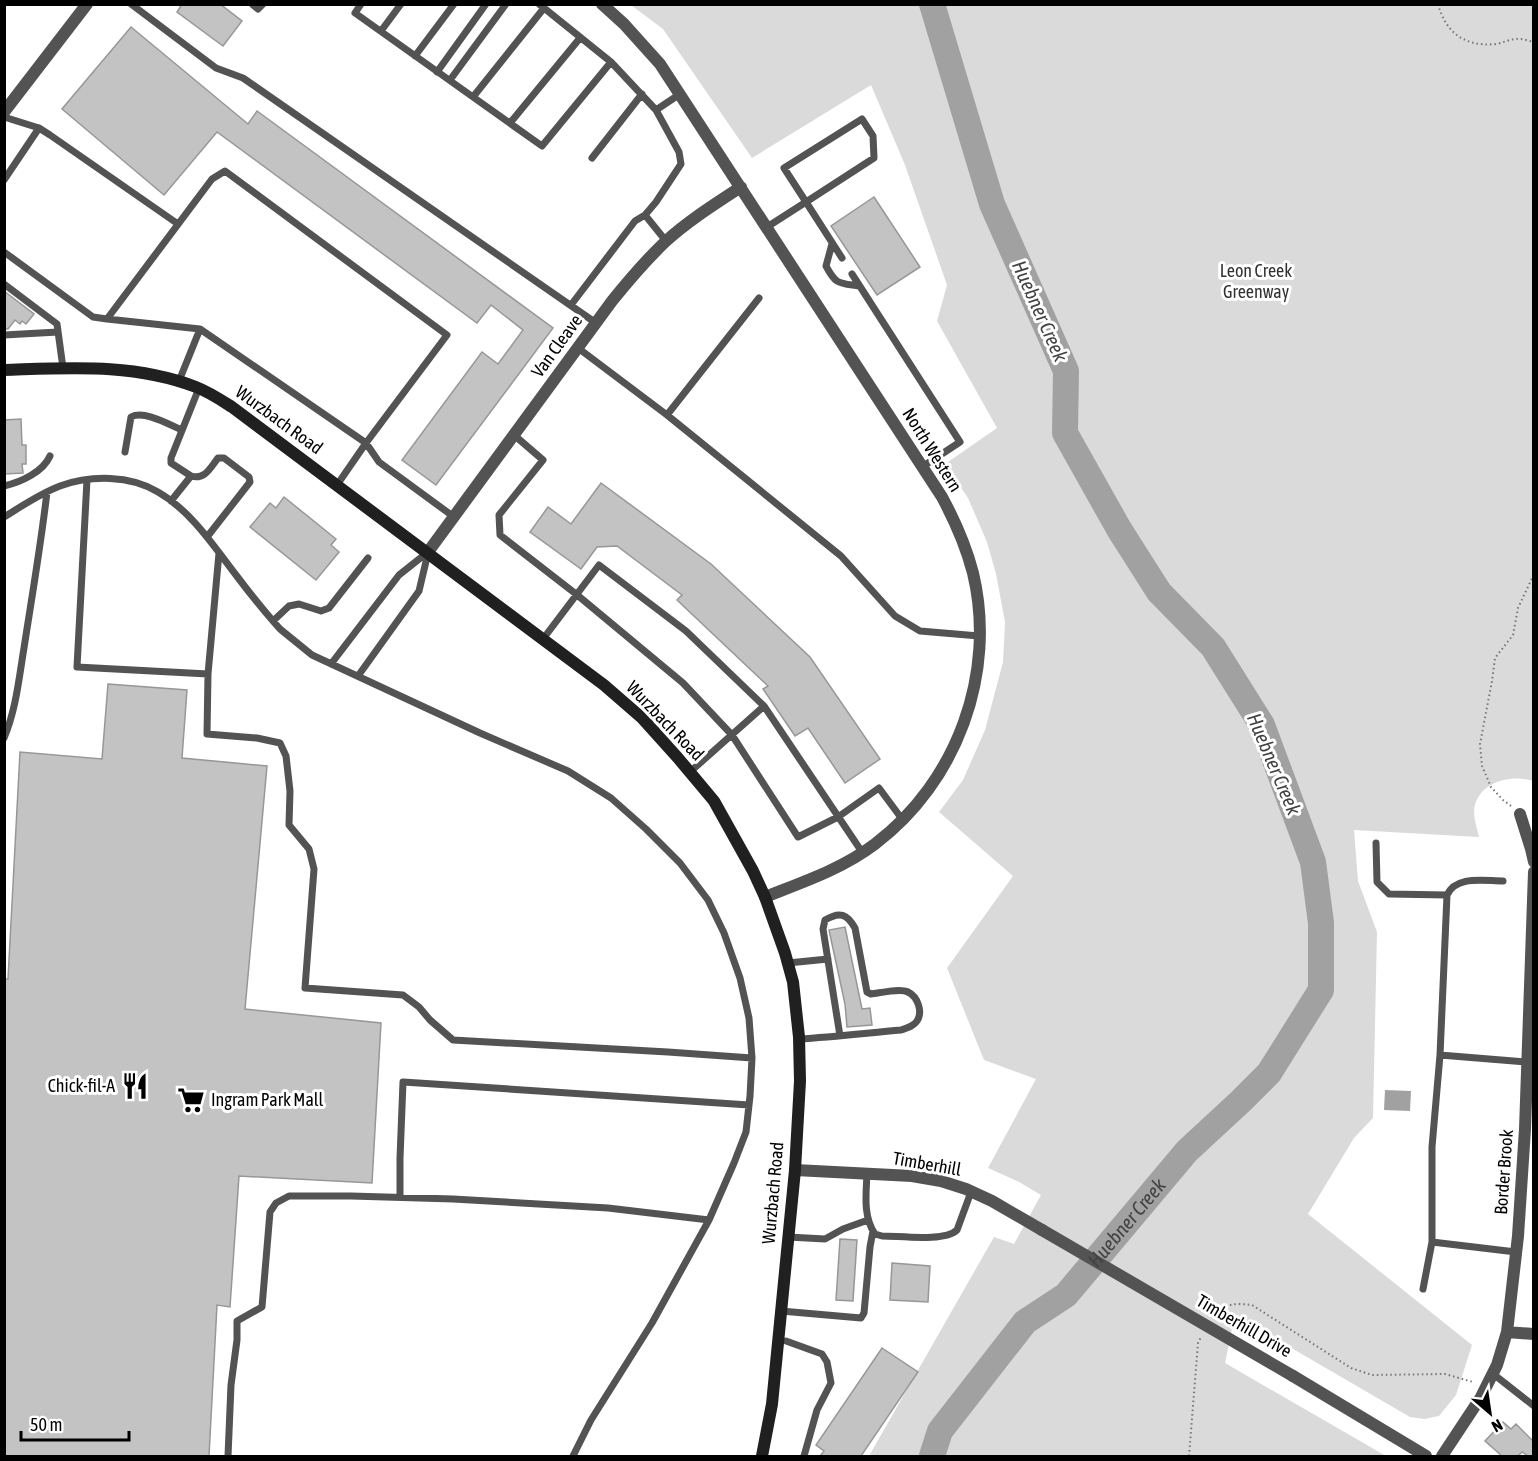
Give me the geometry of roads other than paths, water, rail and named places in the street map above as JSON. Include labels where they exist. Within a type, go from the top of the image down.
[{"type":"main road","name":"Wurzbach Road","points":[[4,370],[113,368],[166,376],[199,388],[232,407],[604,685],[642,718],[714,801],[765,897],[793,982],[799,1039],[800,1081],[795,1170],[772,1404],[762,1456]]},
{"type":"street","points":[[4,112],[87,4]]},
{"type":"street","name":"North Western","points":[[602,4],[624,24],[660,64],[942,497],[965,547],[978,601],[980,636],[975,683],[959,736],[932,784],[902,819],[862,852],[828,872],[765,897]]},
{"type":"street","name":"Van Cleave","points":[[428,552],[596,323],[638,270],[666,241],[741,187]]},
{"type":"street","points":[[1520,813],[1533,862]]},
{"type":"street","name":"Border Brook","points":[[1442,1456],[1481,1397],[1497,1365],[1507,1332],[1529,1130],[1527,1062],[1531,1014],[1533,872]]},
{"type":"street","name":"Timberhill","points":[[795,1170],[941,1181],[992,1201],[1042,1230]]},
{"type":"street","name":"Timberhill Drive","points":[[1042,1230],[1426,1456]]},
{"type":"street","points":[[1507,1332],[1533,1334]]},
{"type":"lane","points":[[131,4],[216,68],[243,78],[596,323]]},
{"type":"lane","points":[[252,4],[258,9],[263,4]]},
{"type":"lane","points":[[361,4],[355,13],[542,146],[611,62]]},
{"type":"lane","points":[[381,31],[401,4]]},
{"type":"lane","points":[[415,56],[454,4]]},
{"type":"lane","points":[[437,72],[486,4]]},
{"type":"lane","points":[[450,80],[506,4]]},
{"type":"lane","points":[[473,97],[541,6],[611,62],[642,94],[656,110],[679,152],[681,164],[669,184],[645,215],[635,221],[571,305]]},
{"type":"lane","points":[[510,123],[580,38]]},
{"type":"lane","points":[[592,158],[642,94]]},
{"type":"lane","points":[[656,110],[680,94]]},
{"type":"lane","points":[[4,117],[39,128],[178,224]]},
{"type":"lane","points":[[767,227],[806,202],[874,158],[873,136],[862,119],[784,168],[806,202],[832,244],[842,258]]},
{"type":"lane","points":[[4,180],[39,128]]},
{"type":"lane","points":[[107,319],[212,179],[225,171],[447,335],[337,485]]},
{"type":"lane","points":[[645,215],[666,241]]},
{"type":"lane","points":[[832,244],[826,266],[831,276],[839,283],[859,286]]},
{"type":"lane","points":[[4,252],[93,317],[200,329],[366,443],[379,462],[454,517]]},
{"type":"lane","points":[[852,274],[960,442],[922,467]]},
{"type":"lane","points":[[4,284],[57,324],[63,368]]},
{"type":"lane","points":[[667,415],[759,298]]},
{"type":"lane","points":[[179,381],[200,329]]},
{"type":"lane","points":[[4,335],[58,332]]},
{"type":"lane","points":[[578,348],[667,415],[841,556],[895,616],[920,631],[980,636]]},
{"type":"lane","points":[[199,388],[171,463],[198,478],[203,476],[218,458],[224,458],[249,477],[250,482],[207,537]]},
{"type":"lane","points":[[125,452],[131,417],[136,414],[145,415],[182,430]]},
{"type":"lane","points":[[514,435],[543,460],[499,515],[500,535],[576,594],[683,683],[732,735],[798,837],[838,817],[879,788],[902,819]]},
{"type":"lane","points":[[4,486],[40,469],[50,456]]},
{"type":"lane","points":[[171,501],[191,476]]},
{"type":"lane","points":[[4,517],[46,492],[60,486],[87,480],[119,479],[138,483],[158,492],[191,519],[280,629],[312,655],[480,734],[568,771],[611,798],[646,829],[680,863],[708,900],[724,933],[740,978],[749,1018],[752,1058],[746,1132],[709,1220],[652,1323],[591,1420],[573,1456]]},
{"type":"lane","points":[[87,480],[77,667],[208,674]]},
{"type":"lane","points":[[4,738],[11,722],[41,542],[46,492]]},
{"type":"lane","points":[[331,664],[399,575],[428,552]]},
{"type":"lane","points":[[358,676],[419,591],[428,552]]},
{"type":"lane","points":[[219,553],[208,674],[207,734],[280,742],[286,756],[290,791],[290,825],[309,849],[314,869],[305,988],[403,996],[419,1007],[453,1040],[752,1058]]},
{"type":"lane","points":[[273,621],[289,606],[299,604],[321,611],[329,609],[368,558]]},
{"type":"lane","points":[[543,639],[599,565],[686,631],[764,706],[862,852]]},
{"type":"lane","points":[[690,772],[764,706]]},
{"type":"lane","points":[[1376,843],[1377,882],[1389,894],[1447,895]]},
{"type":"lane","points":[[1423,1289],[1432,1242],[1432,1147],[1440,1055],[1447,895],[1450,888],[1461,881],[1503,881]]},
{"type":"lane","points":[[799,1039],[840,1036],[902,1030],[917,1022],[920,1011],[917,1001],[909,992],[871,994],[867,992],[855,928],[850,920],[842,915],[834,915],[825,920],[823,929],[840,1036]]},
{"type":"lane","points":[[788,963],[828,959]]},
{"type":"lane","points":[[1440,1055],[1527,1062]]},
{"type":"lane","points":[[400,1197],[403,1082],[749,1105]]},
{"type":"lane","points":[[867,1174],[868,1220],[875,1234],[882,1236],[935,1237],[953,1234],[957,1230],[971,1192]]},
{"type":"lane","points":[[228,1456],[237,1321],[262,1307],[270,1212],[276,1203],[289,1196],[400,1197],[608,1208],[709,1220]]},
{"type":"lane","points":[[788,1237],[825,1239],[843,1229],[868,1220]]},
{"type":"lane","points":[[781,1311],[861,1318],[864,1312],[873,1231]]},
{"type":"lane","points":[[1432,1242],[1516,1252]]},
{"type":"lane","points":[[786,1341],[822,1354],[827,1362],[831,1383],[817,1410],[804,1456]]},
{"type":"lane","points":[[1492,1373],[1533,1406]]},
{"type":"waterway","name":"Huebner Creek","points":[[932,4],[992,204],[1066,371],[1065,433],[1119,529],[1159,592],[1213,647],[1262,725],[1313,862],[1321,923],[1321,990],[1269,1073],[1187,1151],[1066,1295],[1025,1322],[940,1431],[932,1456]]},
{"type":"place","name":"Chick-fil-A","points":[[135,1086]]},
{"type":"place","name":"Ingram Park Mall","points":[[191,1100]]},
{"type":"park label","name":"Leon Creek Greenway","points":[[1256,281]]}]
